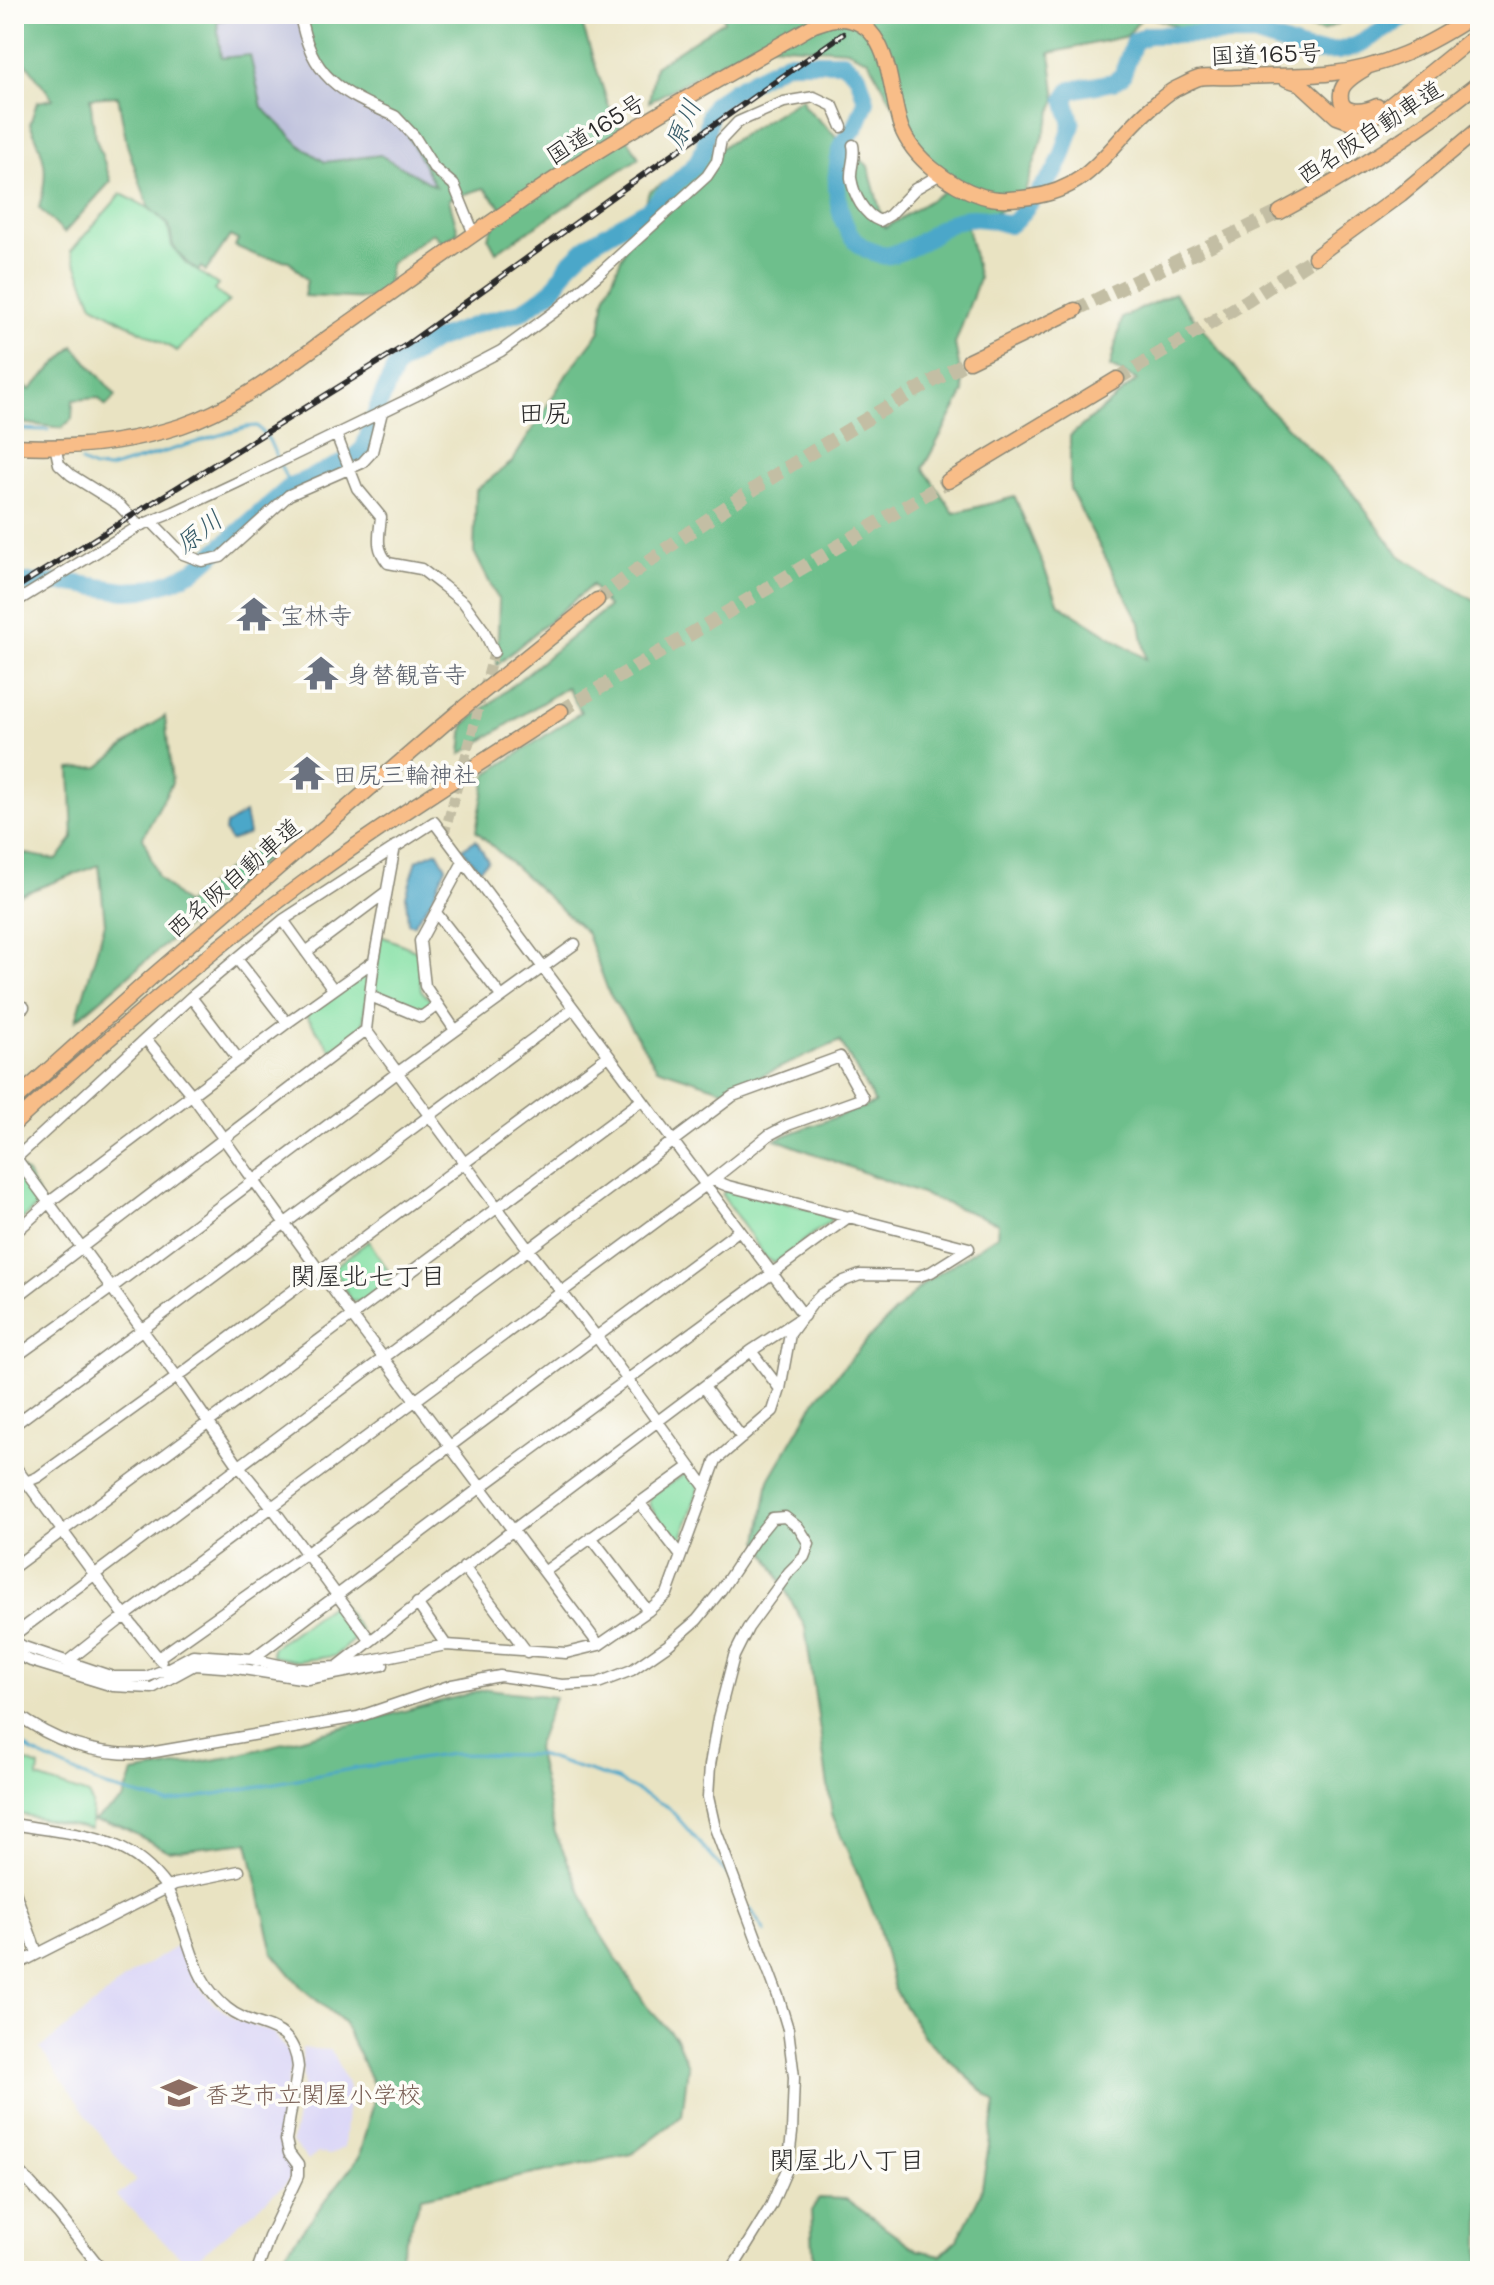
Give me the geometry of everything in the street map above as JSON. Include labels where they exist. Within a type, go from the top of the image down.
[{"type":"highway","name":"国道165号","points":[[14,446],[113,442],[182,425],[208,414],[287,367],[474,234],[640,125],[814,25],[836,18],[862,23],[874,34],[883,52],[902,130],[923,160],[939,175],[982,196],[1006,200],[1042,195],[1063,188],[1090,172],[1143,114],[1170,91],[1197,78],[1326,74],[1365,68],[1396,59],[1425,45],[1476,14]]},
{"type":"highway","points":[[1320,101],[1320,84],[1326,74],[1350,109],[1363,112],[1371,109],[1403,88],[1480,26]]},
{"type":"highway","points":[[1276,76],[1301,84],[1331,113],[1344,121],[1366,121],[1384,110],[1480,32]]},
{"type":"highway","points":[[1341,93],[1350,79],[1365,68]]},
{"type":"highway","name":"西名阪自動車道","points":[[1280,212],[1392,148],[1480,82]]},
{"type":"highway","points":[[1315,257],[1401,194],[1480,128]]},
{"type":"highway","points":[[969,361],[1075,310]]},
{"type":"highway","points":[[948,481],[1117,379]]},
{"type":"highway","name":"西名阪自動車道","points":[[14,1101],[143,984],[423,742],[597,600]]},
{"type":"highway","name":"西名阪自動車道","points":[[14,1124],[145,1008],[241,930],[382,827],[561,711]]},
{"type":"street","points":[[300,14],[314,62],[343,91],[395,116],[414,136],[434,168],[454,185],[474,234]]},
{"type":"street","points":[[14,603],[139,526],[382,412],[501,351],[557,310],[707,176],[717,161],[721,140],[738,122],[784,102],[814,97],[833,106],[842,127]]},
{"type":"street","points":[[853,145],[856,155],[851,176],[856,194],[862,207],[872,218],[880,221],[915,189],[939,175]]},
{"type":"street","points":[[151,521],[183,554],[202,561],[221,557],[289,495],[362,463],[372,452],[382,412]]},
{"type":"street","points":[[336,434],[357,488],[381,517],[379,553],[388,563],[421,569],[464,603],[483,629],[494,652]]},
{"type":"street","points":[[55,446],[59,464],[119,505],[139,526]]},
{"type":"street","points":[[370,1640],[15,1159],[191,997],[283,920],[434,822],[673,1142],[710,1182],[738,1231],[804,1316]]},
{"type":"street","points":[[395,846],[374,961],[366,1030],[596,1336],[705,1487]]},
{"type":"street","points":[[455,1030],[425,986],[420,941],[463,862]]},
{"type":"street","points":[[306,952],[386,892]]},
{"type":"street","points":[[437,914],[501,996]]},
{"type":"street","points":[[283,920],[333,989]]},
{"type":"street","points":[[14,1358],[541,966],[575,944]]},
{"type":"street","points":[[237,959],[287,1023]]},
{"type":"street","points":[[14,1234],[48,1203],[374,961]]},
{"type":"street","points":[[370,996],[421,1017],[438,1005]]},
{"type":"street","points":[[191,997],[239,1060]]},
{"type":"street","points":[[14,1425],[573,1009]]},
{"type":"street","points":[[14,1299],[366,1030]]},
{"type":"street","points":[[146,1039],[192,1095],[352,1316],[599,1645]]},
{"type":"street","points":[[14,1487],[38,1477],[177,1377],[608,1056]]},
{"type":"street","points":[[68,1661],[769,1135],[863,1098],[840,1057],[733,1096],[238,1465],[14,1638],[24,1647],[113,1677],[146,1677],[193,1655],[252,1659],[297,1669],[337,1667],[446,1645],[566,1653],[599,1645],[648,1611],[667,1594],[716,1460],[773,1411],[790,1334],[812,1304],[844,1281],[860,1275],[919,1276],[969,1248],[710,1182]]},
{"type":"street","points":[[14,1567],[642,1100]]},
{"type":"street","points":[[252,1659],[850,1216]]},
{"type":"street","points":[[158,1658],[307,1553],[738,1231]]},
{"type":"street","points":[[337,1667],[464,1567],[751,1351],[804,1316]]},
{"type":"street","points":[[751,1351],[780,1389]]},
{"type":"street","points":[[704,1387],[742,1438]]},
{"type":"street","points":[[14,1465],[167,1669]]},
{"type":"street","points":[[544,1572],[689,1467]]},
{"type":"street","points":[[639,1502],[681,1556]]},
{"type":"street","points":[[14,1712],[54,1737],[91,1751],[143,1754],[358,1717],[452,1685],[500,1676],[562,1685],[598,1683],[632,1670],[697,1620],[772,1518],[785,1517],[799,1528],[809,1544],[804,1557],[789,1572],[748,1628],[734,1656],[710,1765],[708,1797],[715,1828],[788,2029],[794,2077],[788,2167],[771,2206],[731,2271]]},
{"type":"street","points":[[591,1537],[648,1611]]},
{"type":"street","points":[[464,1567],[527,1652]]},
{"type":"street","points":[[417,1603],[446,1645]]},
{"type":"street","points":[[14,1653],[113,1686],[152,1688],[194,1665],[307,1679],[383,1665]]},
{"type":"street","points":[[14,1824],[101,1839],[144,1861],[167,1888],[195,1967],[204,1983],[231,2011],[284,2034],[293,2045],[298,2067],[286,2140],[289,2153],[298,2165],[298,2176],[269,2237],[257,2271]]},
{"type":"street","points":[[14,1966],[175,1884],[239,1871]]},
{"type":"street","points":[[14,1889],[37,1953]]},
{"type":"street","points":[[14,2166],[58,2214],[103,2271]]},
{"type":"shaded area","points":[[249,14],[300,14],[400,121],[437,187],[380,155],[325,162],[302,147],[262,107],[250,56],[221,58],[217,21]]},
{"type":"shaded area","name":"香芝市立関屋小学校","points":[[179,1945],[195,1981],[213,2003],[235,2019],[274,2033],[292,2058],[283,2108],[281,2146],[294,2171],[287,2183],[189,2265],[117,2196],[136,2181],[40,2049],[131,1974]]},
{"type":"shaded area","points":[[302,2048],[331,2050],[349,2087],[344,2147],[330,2155],[317,2153],[308,2160],[292,2142],[303,2085]]},
{"type":"green space","points":[[14,14],[249,14],[217,21],[221,58],[250,55],[262,107],[302,147],[325,162],[380,155],[435,186],[400,121],[367,104],[314,62],[300,14],[582,14],[581,21],[608,104],[639,158],[496,252],[488,237],[502,208],[484,188],[449,199],[458,232],[442,243],[433,232],[390,264],[387,286],[369,299],[304,296],[307,280],[289,261],[258,256],[235,246],[238,240],[230,236],[206,271],[201,267],[198,271],[186,262],[173,246],[169,225],[149,208],[127,145],[118,96],[90,98],[95,136],[111,181],[64,233],[39,208],[45,174],[40,146],[30,124],[37,102],[53,99],[14,47]]},
{"type":"green space","points":[[722,14],[1356,14],[1323,31],[1280,23],[1188,30],[1144,15],[1127,36],[1050,53],[1056,99],[1022,199],[967,226],[979,279],[955,344],[964,392],[923,468],[954,513],[1015,497],[1059,604],[1146,659],[1140,623],[1070,490],[1070,436],[1137,380],[1110,367],[1122,318],[1174,293],[1260,400],[1347,486],[1400,556],[1480,604],[1480,2271],[814,2271],[811,2211],[819,2198],[846,2199],[917,2250],[941,2255],[958,2239],[981,2193],[996,2103],[925,2038],[894,1989],[877,1921],[832,1814],[805,1627],[759,1540],[769,1480],[817,1398],[867,1340],[924,1283],[997,1236],[998,1223],[775,1139],[875,1103],[840,1041],[727,1091],[657,1068],[609,993],[586,932],[476,831],[487,774],[581,712],[567,687],[461,754],[464,725],[608,607],[592,585],[497,665],[499,601],[474,552],[476,490],[512,462],[567,374],[600,331],[605,297],[649,192],[802,98],[804,106],[868,166],[885,228],[943,192],[868,60],[847,50],[753,44],[649,102],[655,66],[724,21]]},
{"type":"green space","points":[[121,194],[149,208],[168,225],[172,246],[186,263],[218,285],[214,290],[229,301],[177,351],[93,305],[71,251]]},
{"type":"green space","points":[[74,346],[116,396],[106,406],[98,398],[73,400],[72,419],[62,428],[14,422],[14,375],[30,390]]},
{"type":"green space","points":[[165,716],[172,783],[143,837],[158,877],[185,904],[250,851],[271,855],[76,1020],[105,923],[99,865],[14,897],[14,828],[21,853],[57,860],[73,838],[70,769],[99,767]]},
{"type":"green space","points":[[381,936],[418,951],[421,990],[434,1004],[420,1014],[373,994]]},
{"type":"green space","points":[[370,967],[363,1027],[332,1051],[305,1014]]},
{"type":"green space","points":[[16,1165],[27,1174],[42,1202],[14,1226],[14,1167]]},
{"type":"green space","points":[[726,1189],[831,1214],[830,1221],[772,1262],[766,1258],[722,1195]]},
{"type":"green space","points":[[369,1241],[394,1280],[364,1303],[350,1300],[334,1267]]},
{"type":"green space","points":[[686,1473],[699,1487],[680,1545],[649,1504],[650,1496]]},
{"type":"green space","points":[[338,1600],[361,1631],[335,1656],[298,1661],[272,1656],[272,1648]]},
{"type":"green space","points":[[487,1689],[555,1697],[536,1748],[555,1833],[600,1933],[647,2007],[676,2038],[688,2066],[682,2116],[632,2154],[421,2197],[401,2253],[402,2271],[271,2271],[359,2157],[376,2090],[343,2022],[302,1988],[273,1953],[248,1842],[168,1851],[120,1826],[93,1821],[123,1800],[133,1773],[230,1757]]},
{"type":"green space","points":[[14,1757],[39,1767],[38,1778],[88,1795],[92,1803],[91,1829],[14,1813]]},
{"type":"water","points":[[245,813],[249,834],[230,841],[225,831],[226,825]]},
{"type":"water","points":[[476,840],[488,861],[479,869],[462,849]]},
{"type":"water","points":[[437,851],[446,867],[432,899],[413,925],[408,923],[406,896],[417,860]]},
{"type":"waterway","name":"原川","points":[[14,583],[71,583],[125,591],[143,590],[195,570],[290,487],[352,459],[364,448],[396,366],[435,340],[521,312],[553,290],[569,264],[590,244],[648,210],[696,164],[704,149],[710,113],[716,103],[787,62],[843,62],[858,75],[866,101],[857,124],[841,150],[837,193],[844,223],[851,235],[873,252],[888,256],[922,242],[956,221],[987,219],[1009,225],[1017,219],[1056,170],[1063,154],[1072,125],[1065,99],[1071,90],[1113,82],[1122,76],[1134,42],[1147,35],[1254,34],[1310,52],[1338,51],[1356,46],[1411,14]]},
{"type":"waterway","points":[[81,462],[94,468],[109,469],[257,426],[269,440],[290,487]]},
{"type":"waterway","points":[[14,429],[48,430]]},
{"type":"waterway","points":[[14,1738],[32,1752],[106,1787],[167,1803],[452,1754],[538,1755],[617,1780],[668,1807],[728,1875]]},
{"type":"waterway","points":[[750,1908],[765,1932]]},
{"type":"tunnel","points":[[1075,310],[1280,212]]},
{"type":"tunnel","points":[[1117,379],[1315,257]]},
{"type":"tunnel","points":[[597,600],[778,473],[969,361]]},
{"type":"tunnel","points":[[561,711],[948,481]]},
{"type":"tunnel","points":[[444,835],[494,652]]},
{"type":"railway","points":[[14,589],[408,344],[843,34]]},
{"type":"place","name":"宝林寺","points":[[254,614]]},
{"type":"place","name":"身替観音寺","points":[[321,673]]},
{"type":"place","name":"田尻三輪神社","points":[[307,773]]},
{"type":"place","name":"香芝市立関屋小学校","points":[[179,2093]]},
{"type":"district","name":"田尻","points":[[544,412]]},
{"type":"district","name":"関屋北七丁目","points":[[368,1275]]},
{"type":"district","name":"関屋北八丁目","points":[[847,2159]]}]
